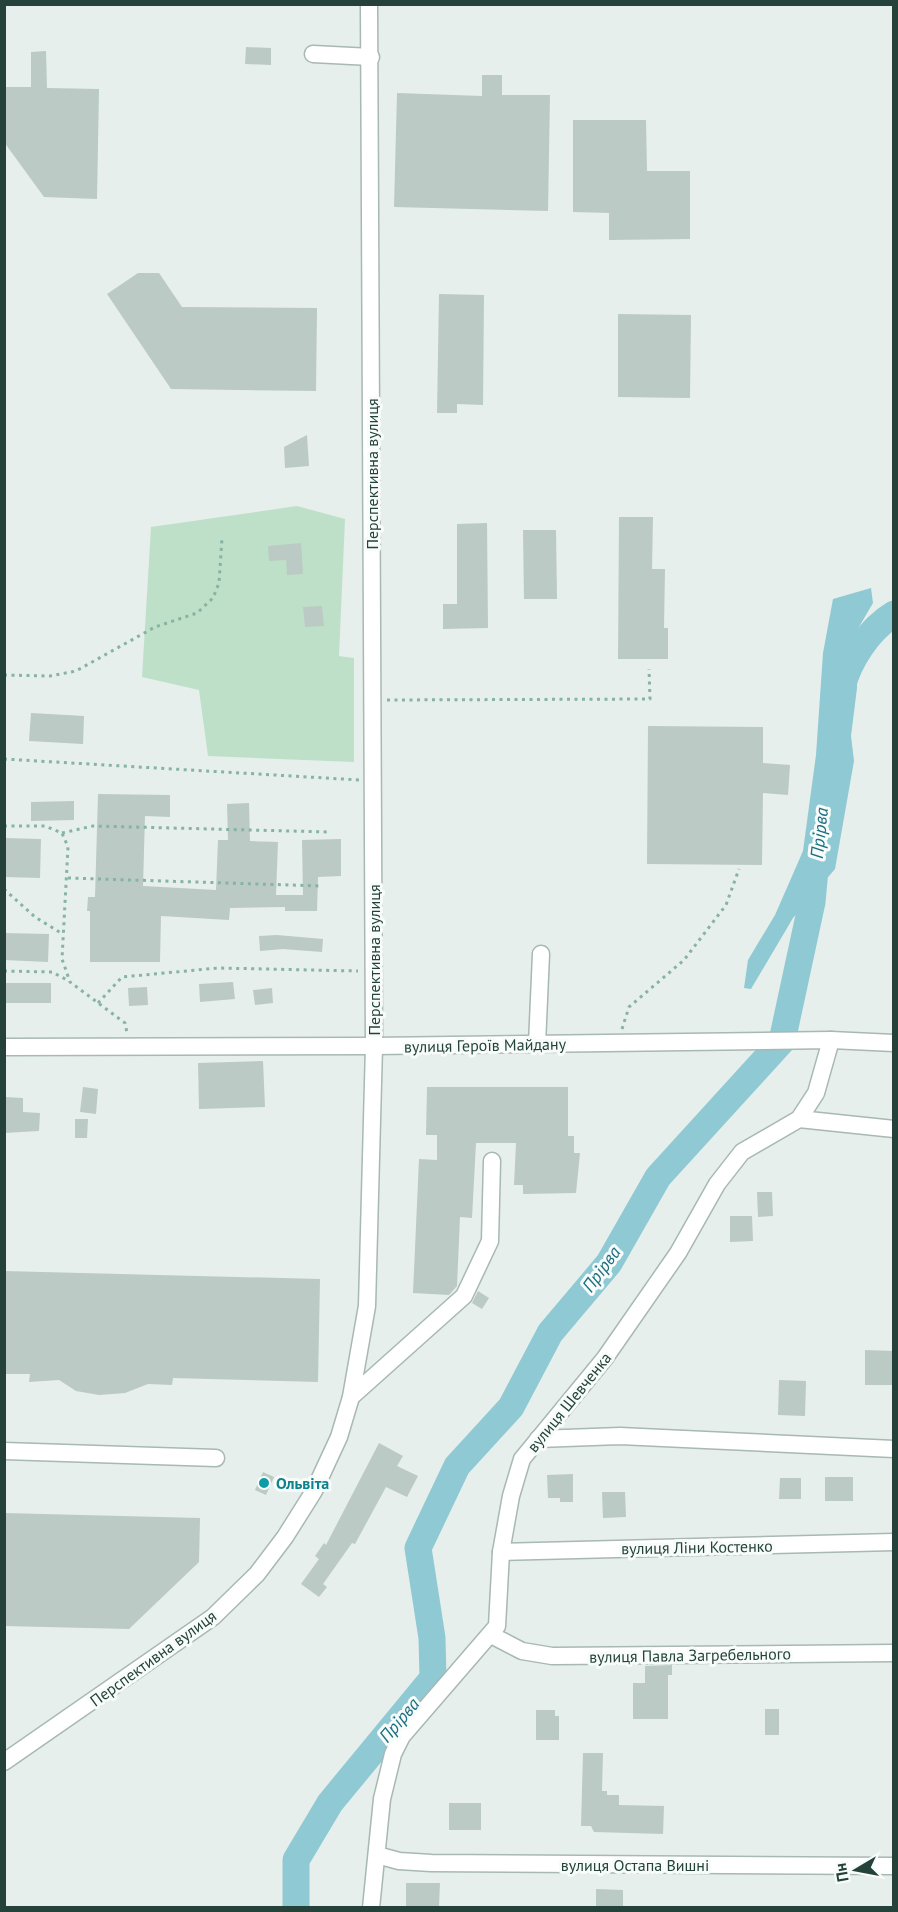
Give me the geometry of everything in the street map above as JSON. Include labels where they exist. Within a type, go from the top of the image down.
[{"type":"street","name":"Перспективна вулиця","points":[[4,1762],[213,1617],[256,1574],[285,1537],[314,1491],[339,1437],[351,1397],[368,1306],[374,1046],[369,4]]},
{"type":"street","points":[[313,54],[370,57]]},
{"type":"street","points":[[537,1044],[541,954]]},
{"type":"street","name":"вулиця Героїв Майдану","points":[[4,1047],[374,1046],[831,1040],[894,1042]]},
{"type":"street","name":"вулиця Шевченка","points":[[371,1908],[382,1799],[393,1754],[402,1736],[497,1626],[501,1552],[511,1496],[522,1459],[605,1358],[678,1253],[717,1184],[742,1152],[799,1119],[816,1093],[831,1040]]},
{"type":"street","points":[[799,1119],[894,1129]]},
{"type":"street","points":[[351,1397],[464,1296],[490,1241],[492,1161]]},
{"type":"street","points":[[538,1439],[620,1436],[894,1449]]},
{"type":"street","points":[[4,1451],[216,1458]]},
{"type":"street","name":"вулиця Ліни Костенко","points":[[501,1552],[894,1542]]},
{"type":"street","name":"вулиця Павла Загребельного","points":[[491,1635],[522,1651],[552,1656],[894,1653]]},
{"type":"street","name":"вулиця Остапа Вишні","points":[[377,1855],[399,1861],[430,1863],[894,1866]]},
{"type":"path","points":[[4,675],[50,676],[76,671],[155,627],[197,613],[213,598],[219,583],[222,538]]},
{"type":"path","points":[[373,700],[650,699],[649,669]]},
{"type":"path","points":[[4,759],[373,780]]},
{"type":"path","points":[[4,826],[45,826],[62,833],[93,826],[329,832]]},
{"type":"path","points":[[62,833],[68,847],[62,959],[70,982]]},
{"type":"path","points":[[617,1043],[629,1007],[684,960],[726,904],[739,869]]},
{"type":"path","points":[[68,878],[322,886]]},
{"type":"path","points":[[4,889],[35,917],[62,933]]},
{"type":"path","points":[[98,1003],[122,977],[218,968],[374,972]]},
{"type":"path","points":[[4,971],[52,972],[70,982],[125,1023],[130,1047]]},
{"type":"green space","points":[[297,506],[345,519],[339,656],[354,658],[354,762],[208,756],[199,690],[142,677],[151,527]]},
{"type":"water","points":[[871,588],[873,603],[856,632],[857,688],[851,736],[854,761],[835,869],[793,918],[751,989],[744,988],[748,960],[775,915],[803,851],[816,755],[823,653],[833,599]]},
{"type":"building","points":[[246,47],[271,48],[271,65],[245,64]]},
{"type":"building","points":[[46,51],[47,88],[99,89],[97,199],[44,197],[4,142],[4,87],[31,87],[31,52]]},
{"type":"building","points":[[482,75],[502,75],[502,95],[550,95],[548,211],[394,207],[397,93],[482,96]]},
{"type":"building","points":[[573,120],[646,120],[647,171],[690,171],[690,239],[609,240],[609,213],[573,212]]},
{"type":"building","points":[[138,273],[159,273],[182,307],[317,308],[316,391],[171,389],[107,294]]},
{"type":"building","points":[[439,294],[484,295],[483,405],[457,404],[457,413],[437,413]]},
{"type":"building","points":[[618,314],[691,315],[690,398],[618,397]]},
{"type":"building","points":[[307,435],[309,466],[285,468],[284,447]]},
{"type":"building","points":[[619,517],[653,517],[652,569],[665,569],[664,628],[668,628],[668,659],[618,659]]},
{"type":"building","points":[[487,523],[488,628],[443,629],[443,604],[457,604],[457,524]]},
{"type":"building","points":[[523,530],[556,530],[557,599],[524,599]]},
{"type":"building","points":[[301,543],[303,574],[287,575],[286,560],[269,561],[268,546]]},
{"type":"building","points":[[322,606],[324,626],[305,627],[303,607]]},
{"type":"building","points":[[31,713],[84,716],[83,744],[29,741]]},
{"type":"building","points":[[648,726],[763,727],[763,763],[790,765],[788,795],[763,793],[762,865],[647,864]]},
{"type":"building","points":[[98,794],[170,795],[170,817],[145,816],[143,886],[216,890],[218,840],[228,840],[227,804],[249,803],[250,841],[278,842],[276,895],[303,895],[302,840],[341,839],[341,876],[318,877],[317,911],[285,911],[285,907],[230,908],[229,920],[161,916],[160,962],[90,962],[90,911],[87,911],[88,897],[95,897]]},
{"type":"building","points":[[74,801],[74,820],[31,821],[31,802]]},
{"type":"building","points":[[4,838],[41,839],[40,878],[4,877]]},
{"type":"building","points":[[4,933],[49,934],[48,962],[4,960]]},
{"type":"building","points":[[277,935],[323,939],[322,952],[283,949],[260,951],[259,936]]},
{"type":"building","points":[[233,982],[235,999],[200,1002],[199,984]]},
{"type":"building","points":[[4,983],[51,983],[51,1003],[4,1003]]},
{"type":"building","points":[[147,987],[148,1005],[129,1006],[128,988]]},
{"type":"building","points":[[272,988],[273,1003],[255,1005],[253,990]]},
{"type":"building","points":[[263,1061],[265,1107],[199,1109],[198,1063]]},
{"type":"building","points":[[83,1087],[98,1089],[96,1114],[80,1112]]},
{"type":"building","points":[[427,1087],[568,1087],[568,1136],[574,1136],[574,1153],[580,1153],[576,1193],[523,1194],[523,1185],[514,1185],[516,1143],[476,1143],[472,1218],[460,1217],[457,1286],[449,1295],[413,1293],[419,1159],[437,1160],[437,1135],[426,1135]]},
{"type":"building","points":[[4,1097],[23,1098],[23,1112],[40,1113],[39,1131],[4,1133]]},
{"type":"building","points":[[75,1119],[88,1119],[87,1138],[75,1138]]},
{"type":"building","points":[[757,1192],[772,1192],[773,1216],[758,1217]]},
{"type":"building","points":[[730,1216],[752,1216],[753,1241],[730,1242]]},
{"type":"building","points":[[4,1271],[320,1279],[318,1382],[173,1378],[172,1385],[148,1384],[125,1393],[99,1395],[76,1391],[59,1380],[29,1382],[30,1374],[4,1374]]},
{"type":"building","points":[[478,1291],[489,1298],[482,1309],[472,1303]]},
{"type":"building","points":[[865,1350],[894,1351],[894,1385],[865,1385]]},
{"type":"building","points":[[779,1380],[806,1381],[805,1416],[778,1415]]},
{"type":"building","points":[[379,1443],[403,1456],[397,1466],[418,1476],[407,1497],[386,1487],[355,1544],[352,1543],[323,1584],[327,1587],[319,1597],[301,1584],[319,1559],[315,1556],[324,1543],[326,1545]]},
{"type":"building","name":"Ольвіта","points":[[263,1472],[274,1477],[266,1495],[255,1490]]},
{"type":"building","points":[[573,1474],[573,1502],[560,1502],[560,1498],[548,1498],[547,1475]]},
{"type":"building","points":[[825,1477],[853,1477],[853,1501],[825,1501]]},
{"type":"building","points":[[780,1478],[801,1478],[801,1499],[779,1499]]},
{"type":"building","points":[[602,1492],[625,1492],[626,1517],[603,1518]]},
{"type":"building","points":[[4,1513],[200,1518],[199,1562],[129,1629],[4,1626]]},
{"type":"building","points":[[672,1665],[672,1675],[668,1675],[668,1719],[633,1719],[633,1683],[645,1683],[645,1666]]},
{"type":"building","points":[[765,1709],[779,1709],[779,1735],[765,1735]]},
{"type":"building","points":[[536,1710],[555,1710],[555,1716],[559,1716],[559,1740],[536,1740]]},
{"type":"building","points":[[583,1753],[603,1753],[602,1791],[607,1791],[607,1795],[619,1795],[619,1805],[664,1806],[663,1834],[594,1832],[591,1826],[581,1826]]},
{"type":"building","points":[[449,1803],[481,1803],[481,1830],[449,1830]]},
{"type":"building","points":[[406,1883],[440,1883],[439,1906],[406,1906]]},
{"type":"building","points":[[596,1889],[623,1890],[623,1908],[596,1908]]},
{"type":"waterway","name":"Прірва","points":[[842,687],[861,646],[876,628],[894,614]]},
{"type":"waterway","name":"Прірва","points":[[296,1908],[296,1860],[330,1803],[433,1678],[432,1638],[418,1548],[457,1466],[511,1407],[550,1333],[609,1263],[658,1177],[782,1041],[812,902],[816,858]]},
{"type":"place","name":"Ольвіта","points":[[264,1483]]}]
